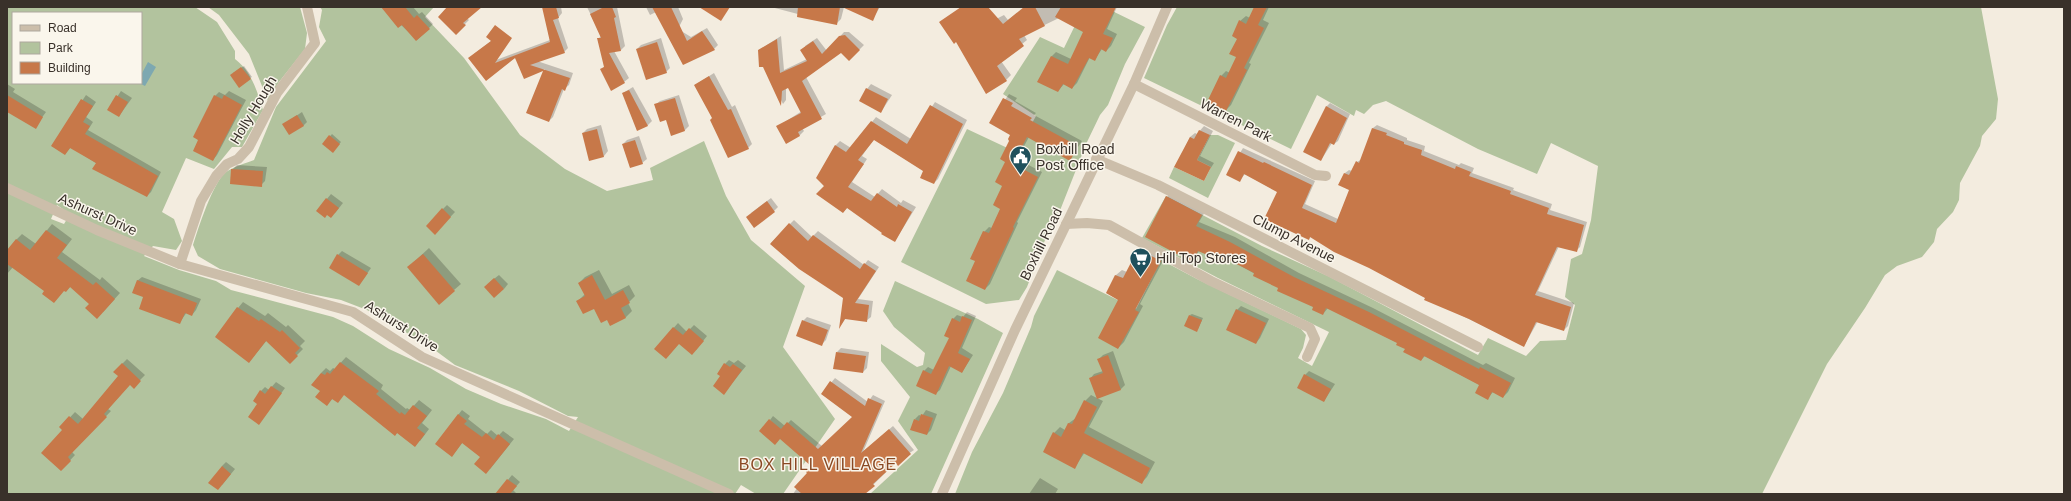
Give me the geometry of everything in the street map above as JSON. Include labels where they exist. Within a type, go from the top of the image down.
[{"type":"street","name":"Holly Hough","points":[[180,264],[201,201],[212,182],[227,164],[238,159],[249,147],[277,93],[315,43],[308,7]]},
{"type":"street","name":"Boxhill Road","points":[[942,494],[1015,330],[1096,159],[1134,84],[1167,7]]},
{"type":"street","name":"Warren Park","points":[[1134,84],[1315,176],[1326,176]]},
{"type":"street","name":"Clump Avenue","points":[[1096,159],[1158,185],[1478,347]]},
{"type":"street","name":"Ashurst Drive","points":[[7,188],[97,230],[180,264],[353,312],[422,357],[729,494]]},
{"type":"street","points":[[1066,224],[1087,223],[1109,225],[1211,281],[1310,328],[1315,339],[1307,357]]},
{"type":"green space","points":[[7,7],[195,7],[217,22],[235,51],[235,59],[250,76],[263,110],[242,147],[232,147],[214,169],[186,158],[162,212],[174,219],[182,241],[176,250],[153,246],[144,256],[179,270],[216,281],[231,290],[333,317],[353,326],[389,349],[430,368],[466,389],[501,404],[546,419],[569,431],[578,417],[568,416],[519,391],[455,365],[428,345],[367,310],[341,300],[306,293],[220,269],[198,256],[193,245],[211,195],[221,177],[226,172],[254,160],[276,107],[326,41],[319,27],[322,10],[320,7],[434,7],[425,17],[464,58],[520,135],[565,169],[607,191],[653,180],[650,168],[704,141],[726,196],[751,240],[805,286],[783,347],[835,419],[783,494],[756,494],[741,485],[735,494],[7,494]],"holes":[[[57,205],[70,214],[64,224],[51,219]]]},
{"type":"green space","points":[[208,7],[300,7],[307,33],[305,49],[279,82],[268,101],[249,54],[219,15]]},
{"type":"green space","points":[[1084,7],[1104,7],[1145,27],[1125,64],[1108,105],[1100,115],[1087,142],[1059,213],[1045,240],[1027,287],[1019,300],[986,304],[901,262],[967,129],[1016,152],[1036,116],[1003,94],[1040,37],[1064,48]]},
{"type":"green space","points":[[1177,7],[1981,7],[1998,99],[1996,119],[1982,136],[1980,146],[1960,183],[1959,200],[1953,212],[1937,229],[1934,242],[1922,257],[1897,266],[1885,275],[1865,308],[1827,364],[1762,494],[955,494],[972,452],[1003,393],[1031,327],[1034,316],[1057,270],[1136,309],[1162,258],[1165,262],[1197,279],[1301,329],[1306,335],[1303,348],[1298,358],[1312,366],[1329,332],[1218,278],[1142,238],[1166,196],[1262,246],[1330,277],[1478,355],[1488,338],[1526,356],[1540,341],[1566,340],[1575,305],[1565,297],[1571,259],[1582,254],[1591,220],[1598,166],[1551,143],[1537,174],[1478,149],[1386,101],[1373,105],[1364,114],[1356,110],[1354,116],[1317,95],[1291,149],[1144,78],[1167,25]]},
{"type":"green space","points":[[1210,135],[1218,135],[1235,143],[1208,198],[1169,178],[1174,167],[1204,181],[1211,167],[1197,160]]},
{"type":"green space","points":[[895,281],[978,319],[1003,333],[931,494],[870,494],[918,450],[898,421],[910,397],[881,361],[881,344],[917,367],[923,365],[925,353],[894,327],[883,311]]},
{"type":"water","points":[[148,62],[156,67],[145,86],[141,84],[142,73]]},
{"type":"building","points":[[381,7],[405,7],[414,18],[417,15],[430,29],[416,41],[402,25],[398,28]]},
{"type":"building","points":[[447,7],[482,7],[463,23],[466,25],[456,35],[438,17]]},
{"type":"building","points":[[542,7],[556,7],[559,18],[553,20],[565,53],[530,65],[570,78],[565,91],[562,89],[549,122],[526,113],[543,71],[524,79],[515,58],[486,81],[468,58],[491,41],[486,37],[495,25],[512,38],[495,63],[550,42]]},
{"type":"building","points":[[604,7],[612,7],[616,17],[614,18],[621,51],[609,53],[625,83],[611,91],[600,69],[604,67],[597,38],[601,38],[590,14]]},
{"type":"building","points":[[652,7],[671,7],[687,41],[702,31],[715,50],[683,65]]},
{"type":"building","points":[[699,7],[730,7],[721,21]]},
{"type":"building","points":[[798,7],[840,7],[837,25],[797,17]]},
{"type":"building","points":[[842,7],[879,7],[873,21]]},
{"type":"building","points":[[961,7],[988,7],[1003,24],[1024,7],[1035,7],[1045,26],[1019,39],[1024,46],[997,66],[1007,81],[986,94],[956,42],[954,44],[939,22]]},
{"type":"building","points":[[1061,7],[1116,7],[1103,34],[1113,38],[1106,52],[1101,49],[1095,61],[1089,58],[1072,89],[1063,84],[1058,92],[1037,82],[1051,56],[1068,64],[1083,32],[1055,17]]},
{"type":"building","points":[[1254,7],[1267,7],[1258,25],[1264,28],[1244,68],[1247,70],[1226,111],[1207,102],[1220,75],[1226,78],[1236,57],[1229,54],[1237,39],[1232,36],[1239,20],[1246,24]]},
{"type":"building","points":[[845,35],[860,50],[849,61],[841,53],[802,81],[822,119],[798,132],[800,136],[786,144],[776,126],[801,113],[788,88],[782,91],[781,106],[763,67],[759,67],[758,50],[777,39],[780,73],[807,61],[800,50],[813,41],[822,54],[839,36]]},
{"type":"building","points":[[657,42],[667,73],[646,80],[636,49]]},
{"type":"building","points":[[241,67],[251,79],[239,88],[230,75]]},
{"type":"building","points":[[709,76],[728,110],[731,109],[749,149],[728,158],[710,120],[712,118],[694,85]]},
{"type":"building","points":[[866,88],[888,99],[881,113],[859,101]]},
{"type":"building","points":[[629,90],[648,126],[637,131],[622,93]]},
{"type":"building","points":[[7,95],[43,117],[36,129],[7,112]]},
{"type":"building","points":[[116,95],[128,102],[119,117],[107,110]]},
{"type":"building","points":[[214,95],[222,99],[224,95],[242,105],[213,161],[193,151],[198,140],[193,137]]},
{"type":"building","points":[[675,98],[685,131],[671,136],[666,120],[660,122],[654,104]]},
{"type":"building","points":[[1003,98],[1013,103],[1011,106],[1032,118],[1030,120],[1078,146],[1070,161],[1027,137],[1013,164],[1038,177],[1013,227],[1014,228],[985,290],[966,281],[975,261],[970,259],[983,231],[989,233],[1000,209],[993,205],[1002,186],[995,182],[1005,162],[1000,159],[1009,141],[1008,139],[1010,135],[989,123]]},
{"type":"building","points":[[81,99],[93,106],[83,122],[90,126],[85,134],[158,176],[147,197],[92,169],[96,163],[70,148],[65,155],[51,146]]},
{"type":"building","points":[[930,105],[963,124],[934,184],[920,178],[923,171],[874,140],[858,160],[864,164],[848,187],[871,201],[877,193],[897,207],[898,204],[912,212],[895,242],[881,234],[882,233],[847,208],[843,213],[816,194],[824,186],[816,178],[835,145],[846,152],[871,121],[907,144]]},
{"type":"building","points":[[1326,106],[1347,118],[1334,145],[1330,143],[1321,161],[1303,152]]},
{"type":"building","points":[[297,115],[304,126],[289,135],[282,124]]},
{"type":"building","points":[[1372,128],[1387,133],[1386,135],[1404,142],[1404,144],[1422,150],[1421,155],[1455,169],[1456,166],[1471,172],[1469,176],[1511,191],[1510,194],[1549,208],[1547,214],[1584,225],[1577,252],[1557,247],[1535,295],[1571,307],[1564,331],[1536,322],[1524,347],[1469,319],[1424,300],[1425,298],[1369,268],[1334,252],[1310,237],[1309,240],[1264,219],[1277,192],[1244,174],[1240,182],[1226,175],[1238,151],[1263,163],[1264,162],[1312,185],[1302,208],[1336,223],[1349,190],[1338,185],[1344,173],[1349,175],[1356,161],[1359,163]]},
{"type":"building","points":[[597,129],[604,157],[589,161],[582,133]]},
{"type":"building","points":[[1199,130],[1210,135],[1197,160],[1211,167],[1204,181],[1174,167],[1190,137],[1194,139]]},
{"type":"building","points":[[329,135],[340,144],[333,153],[322,144]]},
{"type":"building","points":[[635,140],[643,164],[630,168],[622,144]]},
{"type":"building","points":[[231,169],[263,171],[262,187],[230,184]]},
{"type":"building","points":[[1166,196],[1202,215],[1196,226],[1230,242],[1294,277],[1369,312],[1479,369],[1480,367],[1511,383],[1503,398],[1492,392],[1488,400],[1475,393],[1479,385],[1424,356],[1421,361],[1403,352],[1405,349],[1396,345],[1397,343],[1326,308],[1323,315],[1312,310],[1313,307],[1277,291],[1278,288],[1253,276],[1254,273],[1223,257],[1222,261],[1198,251],[1192,262],[1145,237]]},
{"type":"building","points":[[326,198],[339,208],[331,218],[327,215],[325,218],[316,211]]},
{"type":"building","points":[[767,201],[775,212],[754,228],[746,217]]},
{"type":"building","points":[[442,208],[451,217],[435,235],[426,226]]},
{"type":"building","points":[[789,223],[808,241],[813,235],[860,269],[864,263],[876,271],[855,303],[869,305],[867,322],[845,319],[839,329],[843,298],[799,269],[770,244]]},
{"type":"building","points":[[46,230],[67,245],[57,258],[93,285],[96,282],[115,299],[97,319],[85,308],[89,304],[70,287],[66,292],[64,291],[54,303],[42,294],[44,291],[7,264],[7,250],[16,239],[30,250]]},
{"type":"building","points":[[1138,249],[1161,261],[1135,310],[1139,312],[1118,349],[1098,338],[1118,300],[1106,293],[1115,275],[1123,278]]},
{"type":"building","points":[[337,254],[368,273],[359,286],[329,268]]},
{"type":"building","points":[[423,254],[455,291],[439,305],[407,267]]},
{"type":"building","points":[[592,275],[605,300],[623,290],[630,303],[621,308],[626,318],[610,326],[607,320],[601,323],[594,309],[583,314],[576,301],[585,296],[578,283]]},
{"type":"building","points":[[494,278],[504,289],[494,298],[484,287]]},
{"type":"building","points":[[137,280],[197,303],[192,316],[185,313],[180,324],[139,309],[143,297],[132,293]]},
{"type":"building","points":[[237,307],[259,321],[261,319],[280,332],[282,330],[300,348],[295,353],[298,356],[290,364],[266,341],[249,363],[215,337]]},
{"type":"building","points":[[1236,309],[1266,323],[1256,344],[1226,330]]},
{"type":"building","points":[[1189,315],[1202,320],[1197,332],[1184,326]]},
{"type":"building","points":[[962,316],[972,320],[958,353],[970,359],[962,373],[949,366],[936,395],[916,386],[923,370],[931,374],[949,338],[944,336],[952,318],[960,322]]},
{"type":"building","points":[[802,320],[828,330],[822,346],[796,336]]},
{"type":"building","points":[[673,327],[683,335],[689,328],[704,341],[692,355],[679,344],[666,359],[654,349]]},
{"type":"building","points":[[836,352],[866,356],[863,373],[833,369]]},
{"type":"building","points":[[1108,355],[1121,390],[1097,399],[1089,378],[1103,373],[1097,359]]},
{"type":"building","points":[[340,362],[379,391],[376,394],[400,414],[401,412],[405,415],[413,405],[427,416],[417,428],[425,434],[415,447],[397,433],[395,436],[344,395],[338,403],[332,399],[327,406],[315,397],[320,391],[311,385],[321,373],[325,375],[327,372],[330,374]]},
{"type":"building","points":[[122,363],[141,381],[134,389],[130,385],[104,414],[107,417],[68,457],[71,461],[61,471],[41,453],[62,430],[59,427],[69,416],[78,424],[118,376],[113,372]]},
{"type":"building","points":[[724,363],[730,367],[733,364],[742,370],[724,395],[713,386],[720,376],[717,374]]},
{"type":"building","points":[[1304,374],[1331,389],[1324,402],[1297,388]]},
{"type":"building","points":[[830,381],[865,406],[868,398],[882,404],[861,453],[889,429],[911,454],[898,466],[896,463],[873,484],[875,486],[865,494],[802,494],[794,487],[807,473],[806,472],[811,466],[780,439],[775,445],[759,431],[769,419],[781,429],[787,422],[818,449],[852,417],[821,394]]},
{"type":"building","points":[[271,386],[282,393],[259,425],[248,417],[257,404],[253,401],[260,390],[265,394]]},
{"type":"building","points":[[1084,400],[1097,407],[1084,433],[1150,468],[1142,484],[1083,453],[1075,469],[1043,452],[1053,432],[1061,437],[1068,423],[1072,424]]},
{"type":"building","points":[[458,414],[467,421],[464,424],[482,437],[486,433],[494,440],[498,434],[510,444],[486,474],[474,464],[480,457],[462,443],[452,457],[435,444]]},
{"type":"building","points":[[921,414],[933,418],[927,435],[910,430],[914,419],[919,421]]},
{"type":"building","points":[[222,466],[231,474],[218,490],[208,483]]},
{"type":"building","points":[[507,479],[517,486],[510,494],[495,494]]},
{"type":"place","name":"Boxhill Road Post Office","points":[[1021,176]]},
{"type":"place","name":"Hill Top Stores","points":[[1140,278]]},
{"type":"district","name":"BOX HILL VILLAGE","points":[[818,464]]}]
